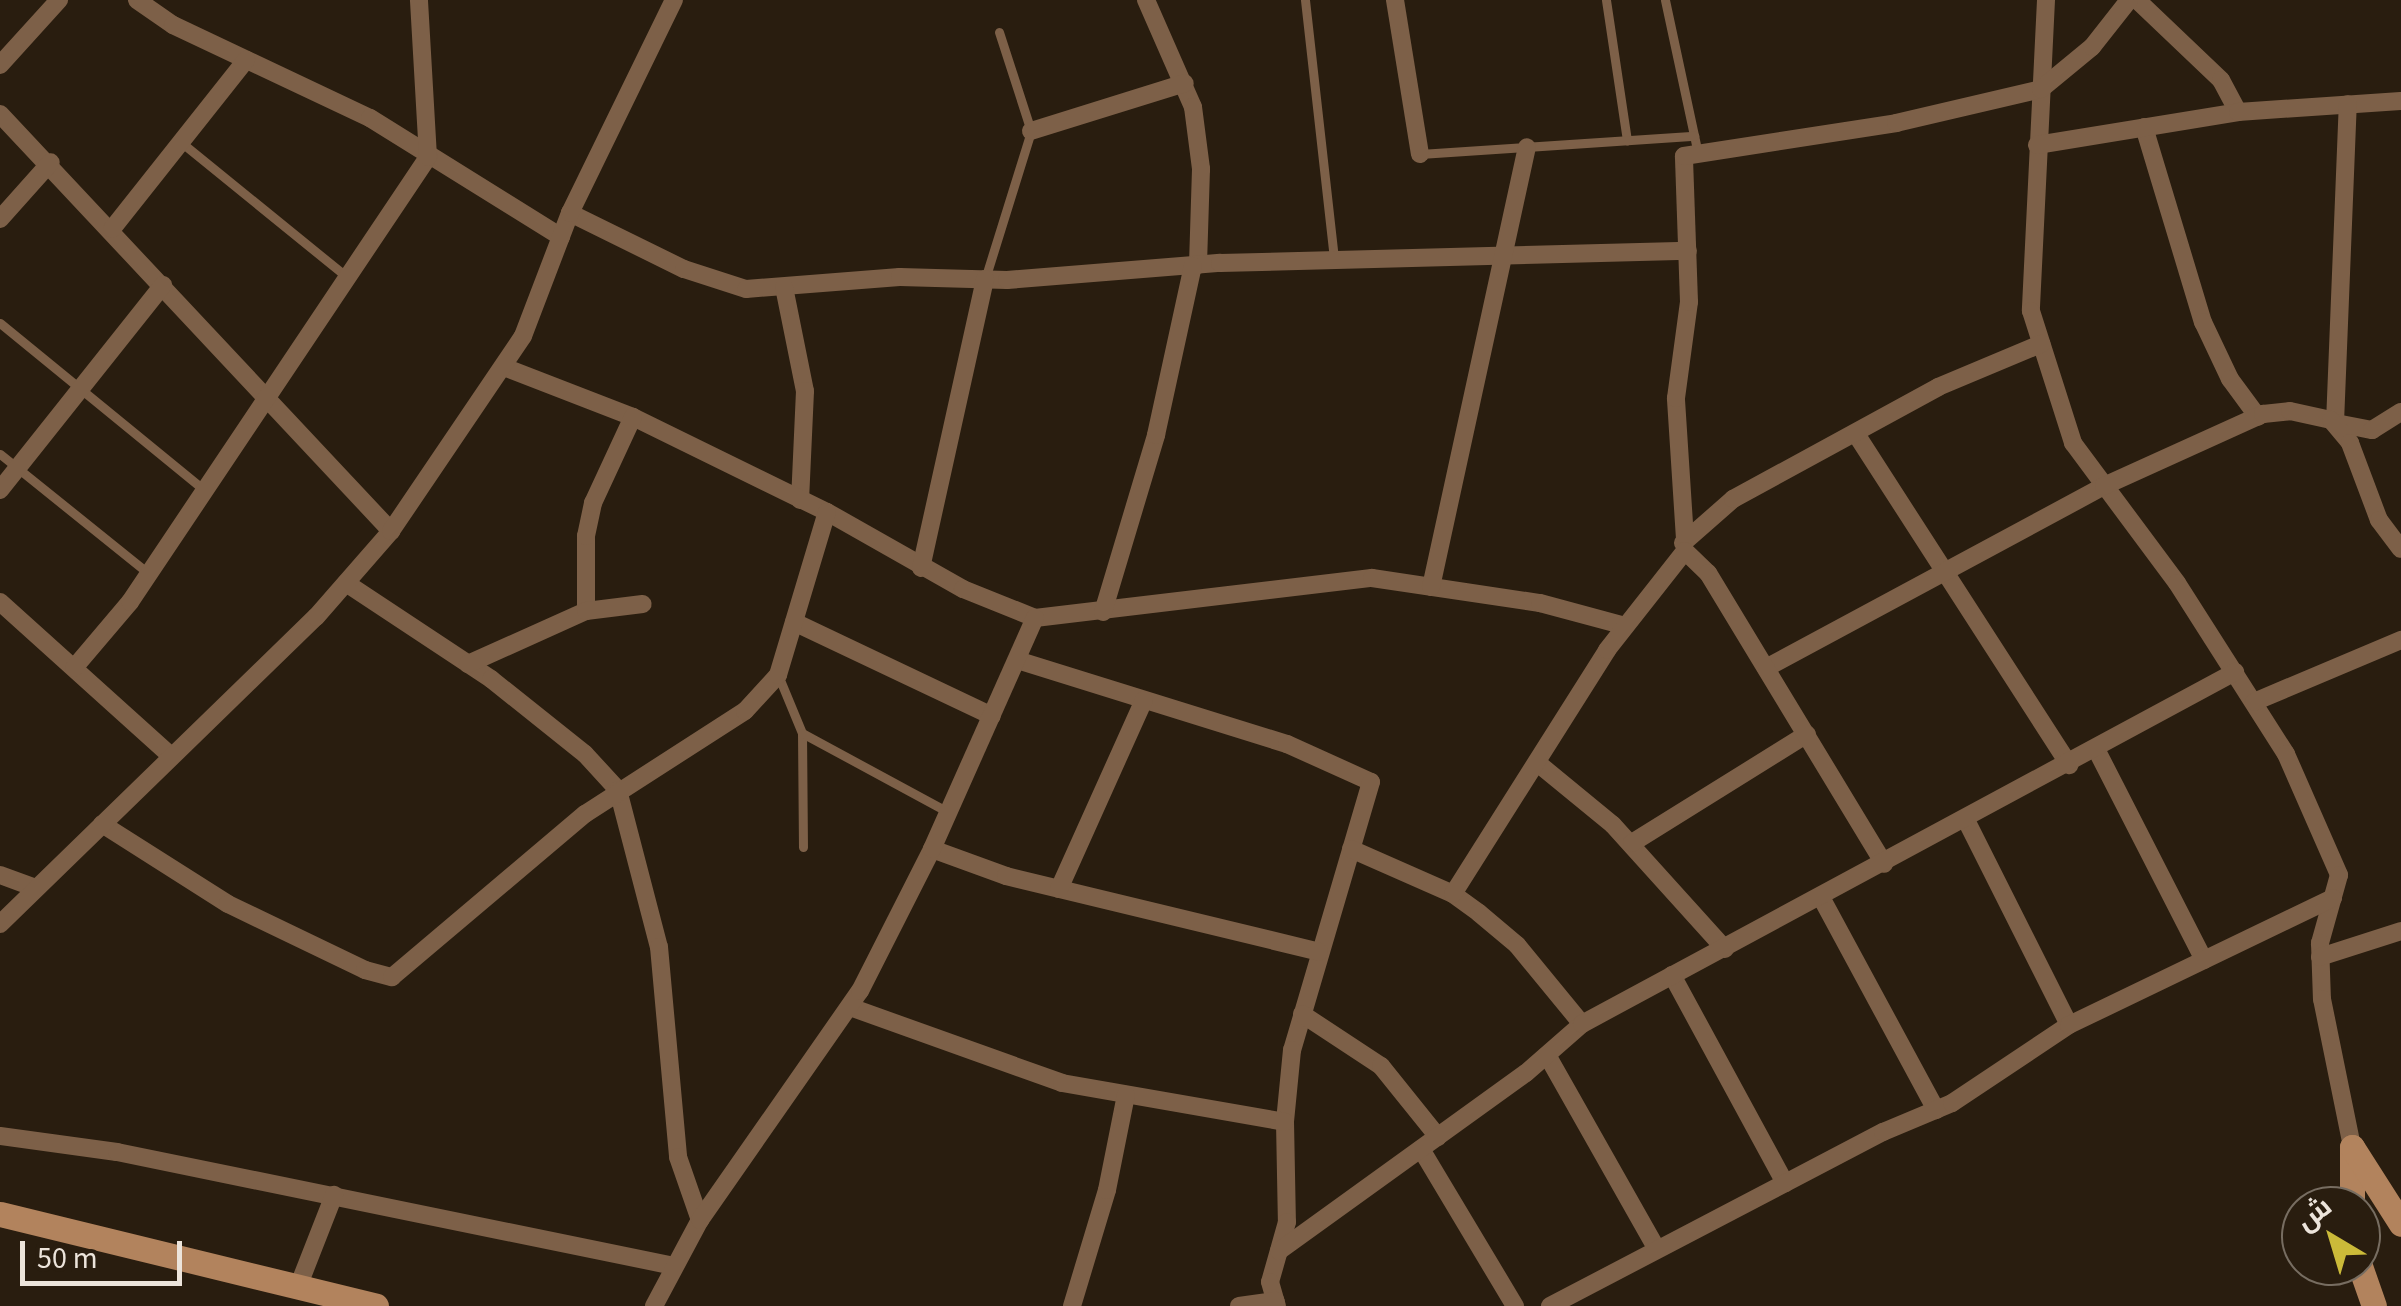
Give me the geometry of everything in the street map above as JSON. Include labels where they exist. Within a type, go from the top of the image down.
[{"type":"main road","points":[[2352,1147],[2352,1186]]},
{"type":"main road","points":[[2352,1147],[2401,1224]]},
{"type":"main road","points":[[0,1214],[376,1306]]},
{"type":"street","points":[[0,65],[59,0]]},
{"type":"street","points":[[138,0],[246,60],[370,118],[561,237]]},
{"type":"street","points":[[74,668],[148,574],[428,157],[418,0]]},
{"type":"street","points":[[0,924],[33,887],[346,584],[392,531],[504,367],[570,213],[674,0]]},
{"type":"street","points":[[1103,612],[1156,435],[1196,266],[1201,169],[1185,83],[1146,0]]},
{"type":"street","points":[[1395,0],[1420,154]]},
{"type":"street","points":[[2046,0],[2031,311],[2073,443],[2254,702],[2286,754],[2339,875],[2320,957],[2327,1048],[2352,1147]]},
{"type":"street","points":[[1685,539],[1676,398],[1690,302],[1684,156],[1696,145],[1896,123],[2041,89],[2092,48],[2129,0]]},
{"type":"street","points":[[2137,0],[2222,80],[2238,112]]},
{"type":"street","points":[[112,229],[246,60]]},
{"type":"street","points":[[1031,130],[1185,83]]},
{"type":"street","points":[[2037,144],[2238,112],[2401,102]]},
{"type":"street","points":[[2348,104],[2333,422],[2350,443],[2379,520],[2401,548]]},
{"type":"street","points":[[0,114],[51,162],[392,531]]},
{"type":"street","points":[[2144,127],[2203,322],[2230,379],[2258,416]]},
{"type":"street","points":[[1430,587],[1507,256],[1528,147]]},
{"type":"street","points":[[0,219],[51,162]]},
{"type":"street","points":[[570,213],[684,268],[746,289],[900,278],[985,280],[1196,266],[1688,251]]},
{"type":"street","points":[[921,568],[985,280]]},
{"type":"street","points":[[0,490],[163,285]]},
{"type":"street","points":[[784,288],[805,391],[800,500]]},
{"type":"street","points":[[1677,557],[1685,539],[1733,499],[1938,387],[2041,344]]},
{"type":"street","points":[[504,367],[633,417],[827,512],[921,568],[1036,618],[1372,578],[1540,604],[1625,626]]},
{"type":"street","points":[[1766,668],[2104,486],[2258,416],[2290,411],[2372,430],[2401,412]]},
{"type":"street","points":[[586,611],[589,519],[633,417]]},
{"type":"street","points":[[1856,434],[1942,573],[2069,764]]},
{"type":"street","points":[[102,824],[228,904],[365,970],[392,977],[618,790],[746,711],[778,675],[827,512]]},
{"type":"street","points":[[1453,894],[1540,765],[1625,626],[1684,551],[1699,561],[1884,864]]},
{"type":"street","points":[[346,584],[468,664],[585,754],[618,790],[659,947],[678,1158],[700,1220]]},
{"type":"street","points":[[0,602],[170,756]]},
{"type":"street","points":[[468,664],[586,611],[644,604]]},
{"type":"street","points":[[654,1306],[700,1220],[850,1007],[932,850],[1036,618]]},
{"type":"street","points":[[794,622],[992,716]]},
{"type":"street","points":[[2254,702],[2401,640]]},
{"type":"street","points":[[1017,660],[1286,744],[1372,782],[1302,1014],[1285,1122],[1287,1222],[1270,1282],[1276,1304],[1239,1306]]},
{"type":"street","points":[[1279,1251],[1438,1137],[1582,1024],[1822,899],[2235,672]]},
{"type":"street","points":[[1059,889],[1144,700]]},
{"type":"street","points":[[1632,843],[1807,734]]},
{"type":"street","points":[[2096,749],[2204,960]]},
{"type":"street","points":[[1540,765],[1632,843],[1725,948]]},
{"type":"street","points":[[1966,820],[2069,1025]]},
{"type":"street","points":[[1351,849],[1453,894],[1518,945],[1582,1024]]},
{"type":"street","points":[[932,850],[1059,889],[1320,952]]},
{"type":"street","points":[[0,876],[33,887]]},
{"type":"street","points":[[1550,1306],[1785,1182],[1936,1110],[2069,1025],[2332,898]]},
{"type":"street","points":[[1822,899],[1936,1110]]},
{"type":"street","points":[[2320,957],[2401,931]]},
{"type":"street","points":[[1672,975],[1785,1182]]},
{"type":"street","points":[[850,1007],[998,1062],[1126,1094],[1285,1122]]},
{"type":"street","points":[[1302,1014],[1382,1066],[1438,1137]]},
{"type":"street","points":[[1547,1055],[1656,1248]]},
{"type":"street","points":[[1072,1306],[1107,1190],[1126,1094]]},
{"type":"street","points":[[0,1136],[334,1195],[674,1266]]},
{"type":"street","points":[[1420,1150],[1515,1306]]},
{"type":"street","points":[[298,1287],[334,1195]]},
{"type":"lane","points":[[1305,0],[1334,262]]},
{"type":"lane","points":[[1606,0],[1627,140]]},
{"type":"lane","points":[[1420,154],[1627,140],[1696,145],[1665,0]]},
{"type":"lane","points":[[985,280],[1031,130],[999,32]]},
{"type":"lane","points":[[181,142],[347,277]]},
{"type":"lane","points":[[0,323],[205,491]]},
{"type":"lane","points":[[0,454],[148,574]]},
{"type":"lane","points":[[778,675],[802,733],[803,846]]},
{"type":"lane","points":[[802,733],[948,812]]}]
